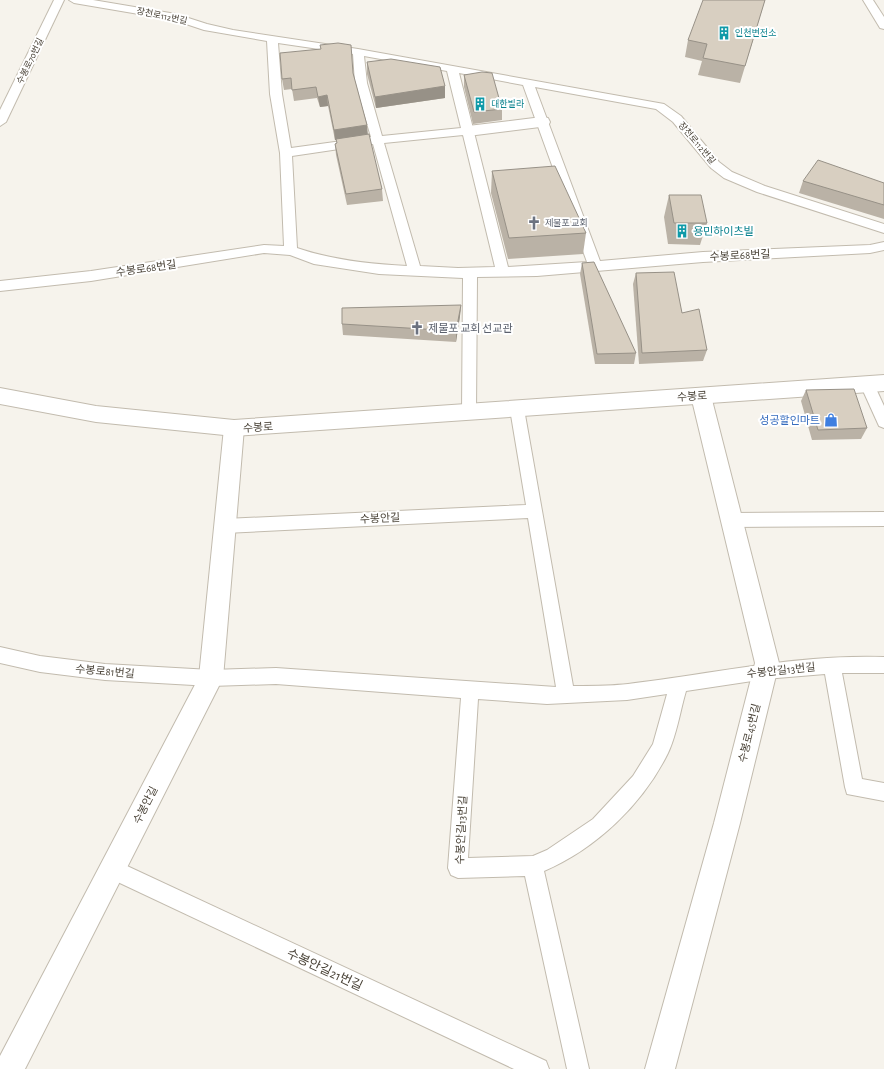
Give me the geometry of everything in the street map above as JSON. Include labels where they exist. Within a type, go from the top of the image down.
[{"type":"street","points":[[468,131],[542,122]]},
{"type":"street","name":"수봉로","points":[[0,396],[96,414],[234,428],[875,384]]},
{"type":"street","name":"수봉로45번길","points":[[660,1069],[727,823],[767,663],[701,396]]},
{"type":"street","name":"수봉안길","points":[[9,1069],[211,678],[234,428]]},
{"type":"lane","name":"수봉로70번길","points":[[0,122],[59,0]]},
{"type":"lane","name":"장천로112번길","points":[[74,0],[176,17],[219,30],[358,52],[660,106],[677,120],[715,165],[728,175],[761,188],[884,229]]},
{"type":"lane","points":[[868,0],[884,26]]},
{"type":"lane","points":[[272,39],[276,94],[286,153],[291,251]]},
{"type":"lane","points":[[358,52],[361,83],[415,271]]},
{"type":"lane","points":[[452,69],[503,272]]},
{"type":"lane","points":[[528,83],[595,266]]},
{"type":"lane","points":[[286,153],[378,140],[468,131]]},
{"type":"lane","name":"수봉로68번길","points":[[0,286],[91,276],[264,249],[291,251],[321,260],[379,269],[470,273],[595,266],[703,257],[870,249],[884,246]]},
{"type":"lane","points":[[469,412],[470,273]]},
{"type":"lane","name":"수봉로","points":[[875,384],[884,422]]},
{"type":"lane","points":[[517,409],[566,695]]},
{"type":"lane","name":"수봉안길","points":[[225,526],[535,511]]},
{"type":"lane","points":[[732,520],[884,519]]},
{"type":"lane","name":"수봉로81번길","points":[[0,655],[40,664],[106,672],[211,678]]},
{"type":"lane","name":"수봉안길13번길","points":[[211,678],[276,676],[470,689],[547,696],[627,692],[764,671],[854,664],[884,666]]},
{"type":"lane","points":[[832,666],[854,787],[884,792]]},
{"type":"lane","name":"수봉안길13번길","points":[[470,689],[458,868],[533,866],[554,857],[600,826],[640,782],[661,748],[679,684]]},
{"type":"lane","points":[[533,866],[578,1069]]},
{"type":"lane","name":"수봉안길21번길","points":[[112,869],[538,1069]]},
{"type":"building","name":"인천변전소","points":[[703,0],[765,0],[745,66],[703,58],[707,44],[688,40]]},
{"type":"building","points":[[338,43],[351,45],[353,73],[367,125],[334,130],[327,95],[318,97],[316,87],[292,90],[291,78],[282,79],[280,53],[321,49],[320,45]]},
{"type":"building","points":[[391,59],[440,67],[445,86],[375,97],[367,62]]},
{"type":"building","points":[[482,72],[492,73],[502,109],[474,112],[464,75]]},
{"type":"building","points":[[369,134],[382,189],[346,194],[335,144],[337,143],[336,139]]},
{"type":"building","points":[[818,160],[884,183],[884,205],[803,181]]},
{"type":"building","points":[[555,166],[586,233],[509,238],[492,171]]},
{"type":"building","points":[[669,195],[701,195],[707,223],[674,223]]},
{"type":"building","points":[[594,262],[636,353],[597,354],[582,263]]},
{"type":"building","points":[[674,272],[682,313],[699,309],[707,350],[642,353],[636,273]]},
{"type":"building","points":[[461,305],[456,331],[342,324],[342,308]]},
{"type":"building","name":"성공할인마트","points":[[854,389],[867,428],[818,430],[806,390]]},
{"type":"place","name":"인천변전소","points":[[724,33]]},
{"type":"place","name":"대한빌라","points":[[480,104]]},
{"type":"place","name":"제물포 교회","points":[[534,223]]},
{"type":"place","name":"용민하이츠빌","points":[[682,231]]},
{"type":"place","name":"제물포 교회 선교관","points":[[417,328]]},
{"type":"place","name":"성공할인마트","points":[[831,420]]}]
